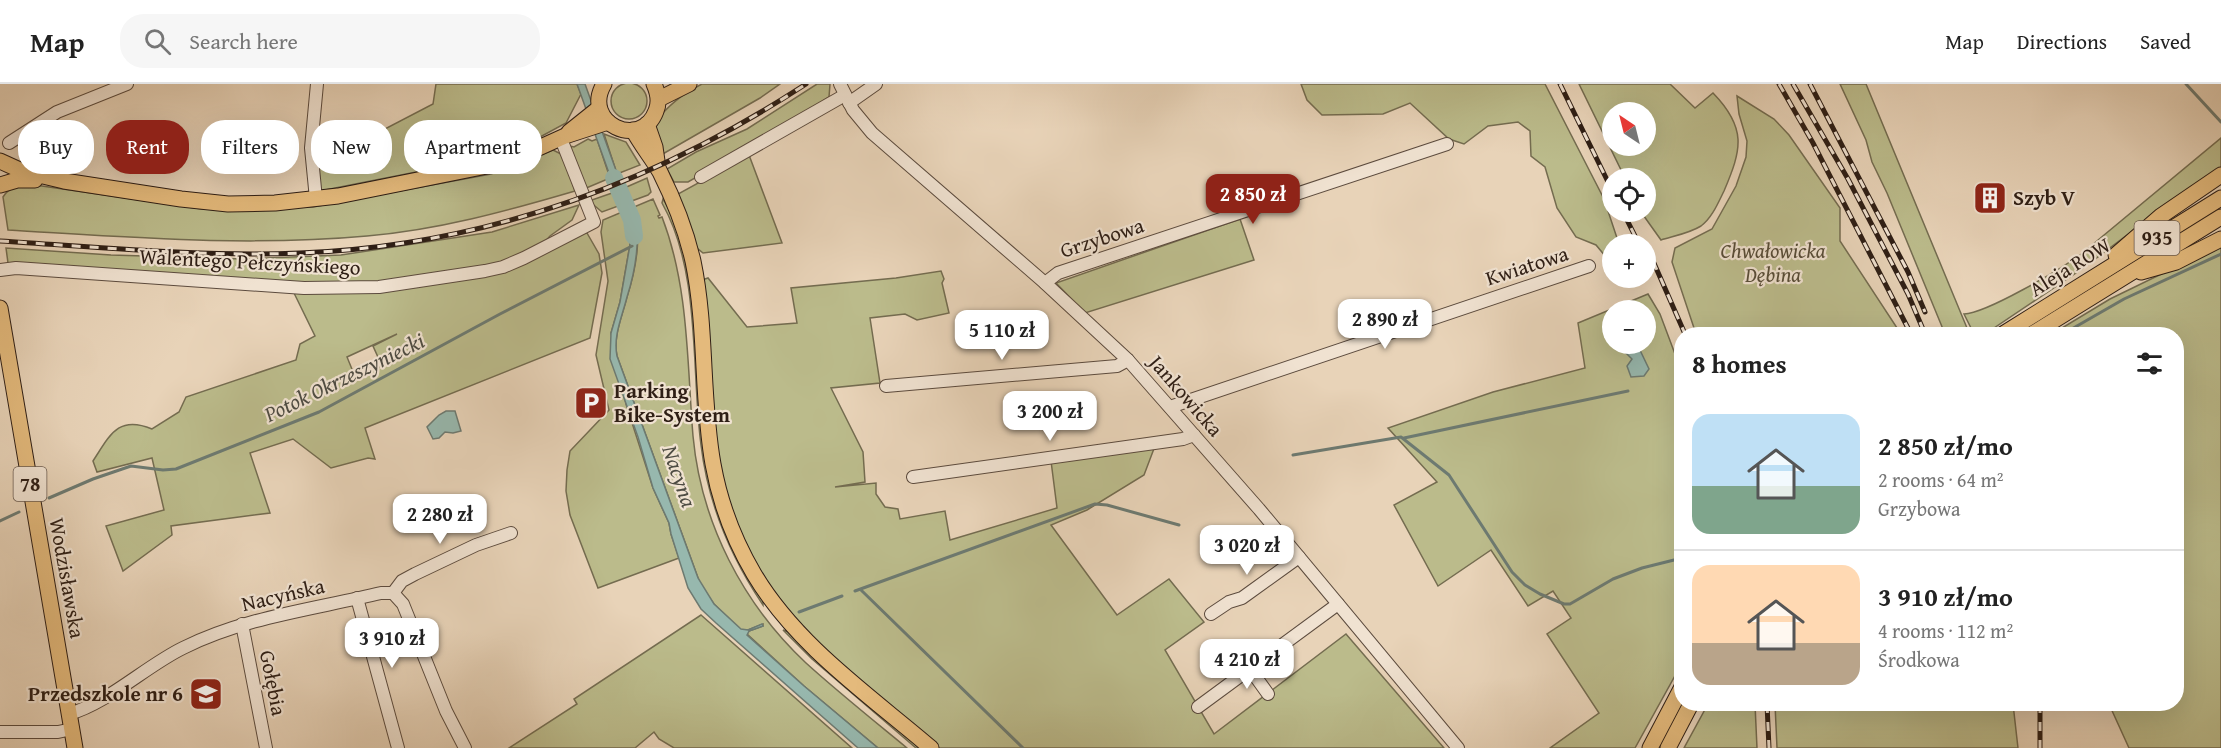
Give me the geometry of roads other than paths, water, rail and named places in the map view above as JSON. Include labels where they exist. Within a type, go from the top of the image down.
[{"type":"main road","points":[[604,84],[599,97],[599,108],[608,122],[617,128],[640,127],[656,113],[656,88],[689,84]]},
{"type":"main road","points":[[0,178],[0,163],[64,181],[214,203],[263,204],[316,199],[487,166],[563,137],[579,128],[599,108]]},
{"type":"main road","points":[[579,128],[608,122]]},
{"type":"main road","points":[[640,127],[645,152],[659,171],[676,210],[693,262],[712,457],[722,500],[739,545],[771,599],[801,636],[931,748]]},
{"type":"main road","points":[[2092,277],[2144,229],[2221,175]]},
{"type":"main road","points":[[0,185],[22,180],[64,181]]},
{"type":"main road","name":"Aleja ROW","points":[[2014,327],[2221,198]]},
{"type":"main road","name":"Aleja ROW","points":[[2043,327],[2221,218]]},
{"type":"main road","points":[[2123,277],[2176,262],[2221,239]]},
{"type":"main road","name":"Wodzisławska","points":[[0,308],[75,748]]},
{"type":"main road","points":[[1650,748],[1674,702]]},
{"type":"main road","points":[[1668,748],[1687,711]]},
{"type":"street","points":[[9,143],[57,112],[127,84]]},
{"type":"street","points":[[316,199],[311,147],[317,84]]},
{"type":"street","points":[[701,177],[845,94],[876,84]]},
{"type":"street","name":"Jankowicka","points":[[845,94],[872,133],[1045,283],[1128,360],[1299,557],[1458,748]]},
{"type":"street","name":"Walentego Pełczyńskiego","points":[[0,270],[16,268],[304,288],[380,287],[503,267],[594,222],[563,137]]},
{"type":"street","name":"Grzybowa","points":[[1045,283],[1058,273],[1448,144]]},
{"type":"street","name":"Kwiatowa","points":[[1170,407],[1589,266]]},
{"type":"street","points":[[886,386],[1117,366],[1128,360]]},
{"type":"street","points":[[913,477],[1183,439],[1194,435]]},
{"type":"street","points":[[465,748],[446,711],[403,604],[393,593],[402,582],[415,574],[476,545],[511,533]]},
{"type":"street","points":[[1211,614],[1229,602],[1242,598],[1299,557]]},
{"type":"street","name":"Nacyńska","points":[[0,732],[58,732],[88,707],[182,648],[220,631],[357,598],[387,592],[393,593]]},
{"type":"street","points":[[357,598],[398,748]]},
{"type":"street","points":[[1198,707],[1338,604]]},
{"type":"street","name":"Gołębia","points":[[242,624],[266,748]]},
{"type":"street","points":[[1250,669],[1268,694]]},
{"type":"water","points":[[577,84],[585,84],[626,198],[619,201]]},
{"type":"water","points":[[633,211],[637,231],[636,254],[633,277],[617,334],[617,356],[698,578],[714,604],[741,629],[748,630],[762,624],[763,626],[749,631],[747,635],[878,748],[858,748],[701,609],[688,588],[669,523],[653,488],[638,437],[610,359],[611,333],[620,302],[631,239],[630,226],[625,214]]},
{"type":"water","points":[[1627,354],[1642,354],[1649,369],[1644,376],[1631,377],[1627,366],[1632,359]]},
{"type":"water","points":[[446,411],[455,411],[461,431],[445,432],[439,438],[433,439],[427,427]]},
{"type":"waterway","points":[[2186,84],[2221,122]]},
{"type":"waterway","name":"Nacyna","points":[[614,178],[632,220],[634,236]]},
{"type":"waterway","name":"Potok Okrzeszyniecki","points":[[49,498],[131,466],[163,470],[176,469],[319,412],[632,246]]},
{"type":"waterway","points":[[2075,327],[2124,299],[2221,254]]},
{"type":"waterway","points":[[1404,438],[1628,391]]},
{"type":"waterway","points":[[1293,455],[1401,437],[1449,475],[1512,572],[1525,585],[1564,604],[1570,604],[1613,579],[1642,568],[1674,560]]},
{"type":"waterway","points":[[855,591],[1095,504],[1107,505],[1179,525]]},
{"type":"waterway","points":[[0,521],[19,512]]},
{"type":"waterway","points":[[861,590],[1023,748]]},
{"type":"waterway","points":[[799,612],[842,596]]},
{"type":"railway","points":[[0,241],[150,251],[262,254],[368,248],[435,238],[500,223],[627,180],[688,152],[748,120],[806,84]]},
{"type":"railway","points":[[1560,84],[1602,170]]},
{"type":"railway","points":[[1779,84],[1813,143],[1907,327]]},
{"type":"railway","points":[[1793,84],[1848,179],[1908,294],[1922,327]]},
{"type":"railway","points":[[1810,84],[1908,272],[1925,312]]},
{"type":"railway","points":[[1628,222],[1634,234]]},
{"type":"railway","points":[[1656,268],[1682,327]]},
{"type":"railway","points":[[1767,711],[1769,748]]},
{"type":"railway","points":[[2040,711],[2040,748]]},
{"type":"place","name":"Szyb V","points":[[1990,198]]},
{"type":"place","name":"Parking Bike-System","points":[[591,403]]},
{"type":"place","name":"Przedszkole nr 6","points":[[206,694]]},
{"type":"park label","name":"Chwałowicka Dębina","points":[[1773,263]]}]
